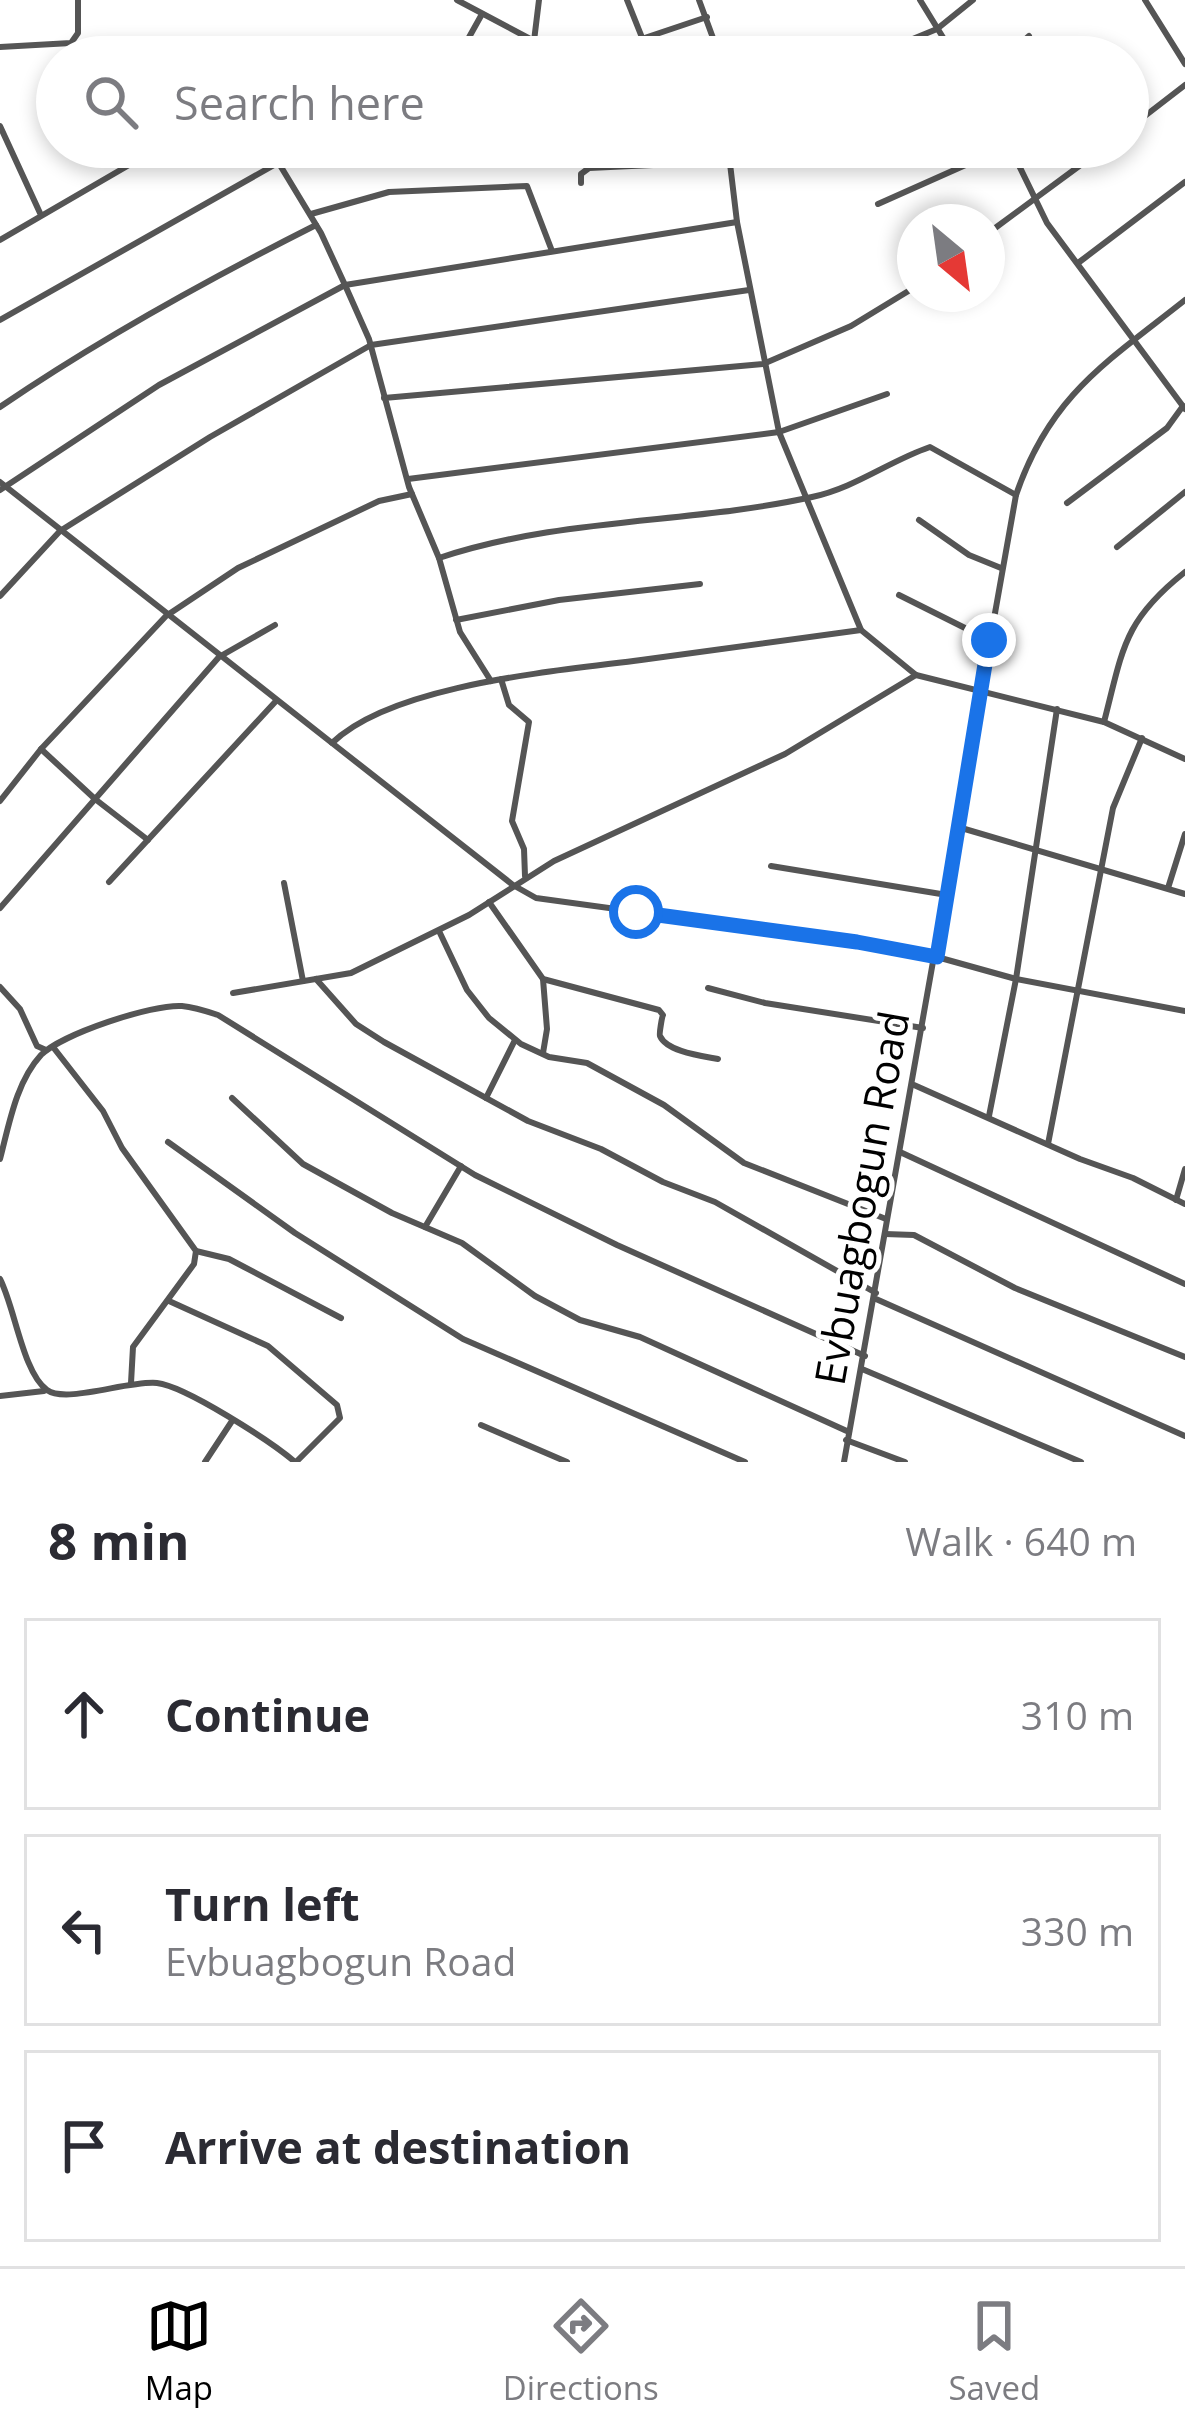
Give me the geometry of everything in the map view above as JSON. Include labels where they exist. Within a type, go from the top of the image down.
[{"type":"street","points":[[76,36],[78,0]]},
{"type":"street","points":[[457,0],[524,36]]},
{"type":"street","points":[[535,36],[539,0]]},
{"type":"street","points":[[627,0],[641,36]]},
{"type":"street","points":[[699,0],[713,36]]},
{"type":"street","points":[[920,0],[942,36]]},
{"type":"street","points":[[921,36],[938,29],[973,0]]},
{"type":"street","points":[[1145,0],[1185,64]]},
{"type":"street","points":[[470,36],[482,14]]},
{"type":"street","points":[[654,36],[707,17]]},
{"type":"street","points":[[0,47],[36,45]]},
{"type":"street","points":[[1149,113],[1185,86]]},
{"type":"street","points":[[0,126],[40,214]]},
{"type":"street","points":[[0,240],[122,168]]},
{"type":"street","points":[[0,320],[266,168]]},
{"type":"street","points":[[282,168],[316,225],[371,345],[406,479],[440,558],[456,620],[509,705],[529,722],[512,820],[524,849],[525,877]]},
{"type":"street","points":[[581,183],[581,175],[590,168]]},
{"type":"street","points":[[728,168],[779,432],[861,630],[916,675],[1104,722],[1185,759]]},
{"type":"street","points":[[878,204],[960,168]]},
{"type":"street","points":[[1019,168],[1048,223],[1184,406],[1167,428],[1067,503]]},
{"type":"street","points":[[1005,221],[1077,168]]},
{"type":"street","points":[[1077,263],[1185,182]]},
{"type":"street","points":[[310,214],[378,193],[527,186],[552,251]]},
{"type":"street","points":[[737,222],[345,285],[159,385],[1,486],[513,885],[536,898],[857,942],[1185,1011]]},
{"type":"street","points":[[0,406],[115,333],[316,225]]},
{"type":"street","points":[[0,596],[60,531],[210,437],[371,345],[749,290]]},
{"type":"street","points":[[384,398],[763,364],[851,326],[897,298]]},
{"type":"street","name":"Evbuagbogun Road","points":[[844,1462],[1016,495],[1030,452],[1050,420],[1089,377],[1185,300]]},
{"type":"street","points":[[406,479],[779,432],[887,394]]},
{"type":"street","points":[[440,558],[504,539],[806,499],[849,487],[930,447],[1016,495]]},
{"type":"street","points":[[1117,547],[1185,491]]},
{"type":"street","points":[[0,802],[41,749],[166,616],[238,568],[379,501],[412,494]]},
{"type":"street","points":[[919,520],[969,555],[1001,568]]},
{"type":"street","points":[[1104,722],[1133,622],[1154,596],[1185,572]]},
{"type":"street","points":[[456,620],[559,600],[700,584]]},
{"type":"street","points":[[899,595],[989,640]]},
{"type":"street","points":[[0,908],[219,657],[275,625]]},
{"type":"street","points":[[332,743],[359,724],[430,696],[496,680],[861,630]]},
{"type":"street","points":[[233,993],[352,973],[439,931],[525,877],[785,754],[916,675]]},
{"type":"street","points":[[109,882],[276,701]]},
{"type":"street","points":[[989,1116],[1016,979],[1057,709]]},
{"type":"street","points":[[1048,1144],[1113,808],[1142,738]]},
{"type":"street","points":[[41,749],[95,800],[148,840]]},
{"type":"street","points":[[958,827],[1185,894]]},
{"type":"street","points":[[1168,889],[1185,834]]},
{"type":"street","points":[[771,866],[947,895]]},
{"type":"street","points":[[284,884],[304,981]]},
{"type":"street","points":[[489,902],[543,979],[547,1028],[543,1054]]},
{"type":"street","points":[[439,931],[467,990],[515,1040],[543,1054],[587,1064],[664,1105],[744,1163],[886,1219]]},
{"type":"street","points":[[316,979],[356,1024],[528,1121],[715,1202],[875,1296],[1185,1436]]},
{"type":"street","points":[[543,979],[659,1010],[663,1015],[659,1034],[664,1040],[691,1054],[718,1059]]},
{"type":"street","points":[[0,987],[14,1000],[37,1046],[50,1048],[159,1007],[184,1006],[218,1015],[461,1166],[617,1245],[865,1356]]},
{"type":"street","points":[[708,988],[765,1003],[923,1028]]},
{"type":"street","points":[[486,1098],[515,1040]]},
{"type":"street","points":[[0,1160],[19,1092],[50,1048]]},
{"type":"street","points":[[50,1048],[103,1111],[122,1148],[196,1251],[229,1259],[341,1318]]},
{"type":"street","points":[[913,1084],[1185,1204]]},
{"type":"street","points":[[232,1098],[303,1164],[461,1243],[535,1296],[580,1320],[640,1337],[904,1462]]},
{"type":"street","points":[[168,1142],[295,1233],[463,1339],[745,1462]]},
{"type":"street","points":[[899,1152],[1185,1284]]},
{"type":"street","points":[[425,1227],[461,1166]]},
{"type":"street","points":[[1176,1200],[1185,1169]]},
{"type":"street","points":[[884,1234],[914,1235],[1015,1288],[1185,1357]]},
{"type":"street","points":[[130,1383],[133,1347],[194,1264],[196,1251]]},
{"type":"street","points":[[0,1279],[38,1381],[60,1396],[130,1383],[162,1383],[295,1462],[340,1418],[337,1405],[268,1346],[169,1301]]},
{"type":"street","points":[[862,1370],[1081,1462]]},
{"type":"street","points":[[0,1396],[48,1391]]},
{"type":"street","points":[[205,1462],[232,1421]]},
{"type":"street","points":[[482,1425],[567,1462]]},
{"type":"route","points":[[636,912],[937,957],[989,640]]}]
